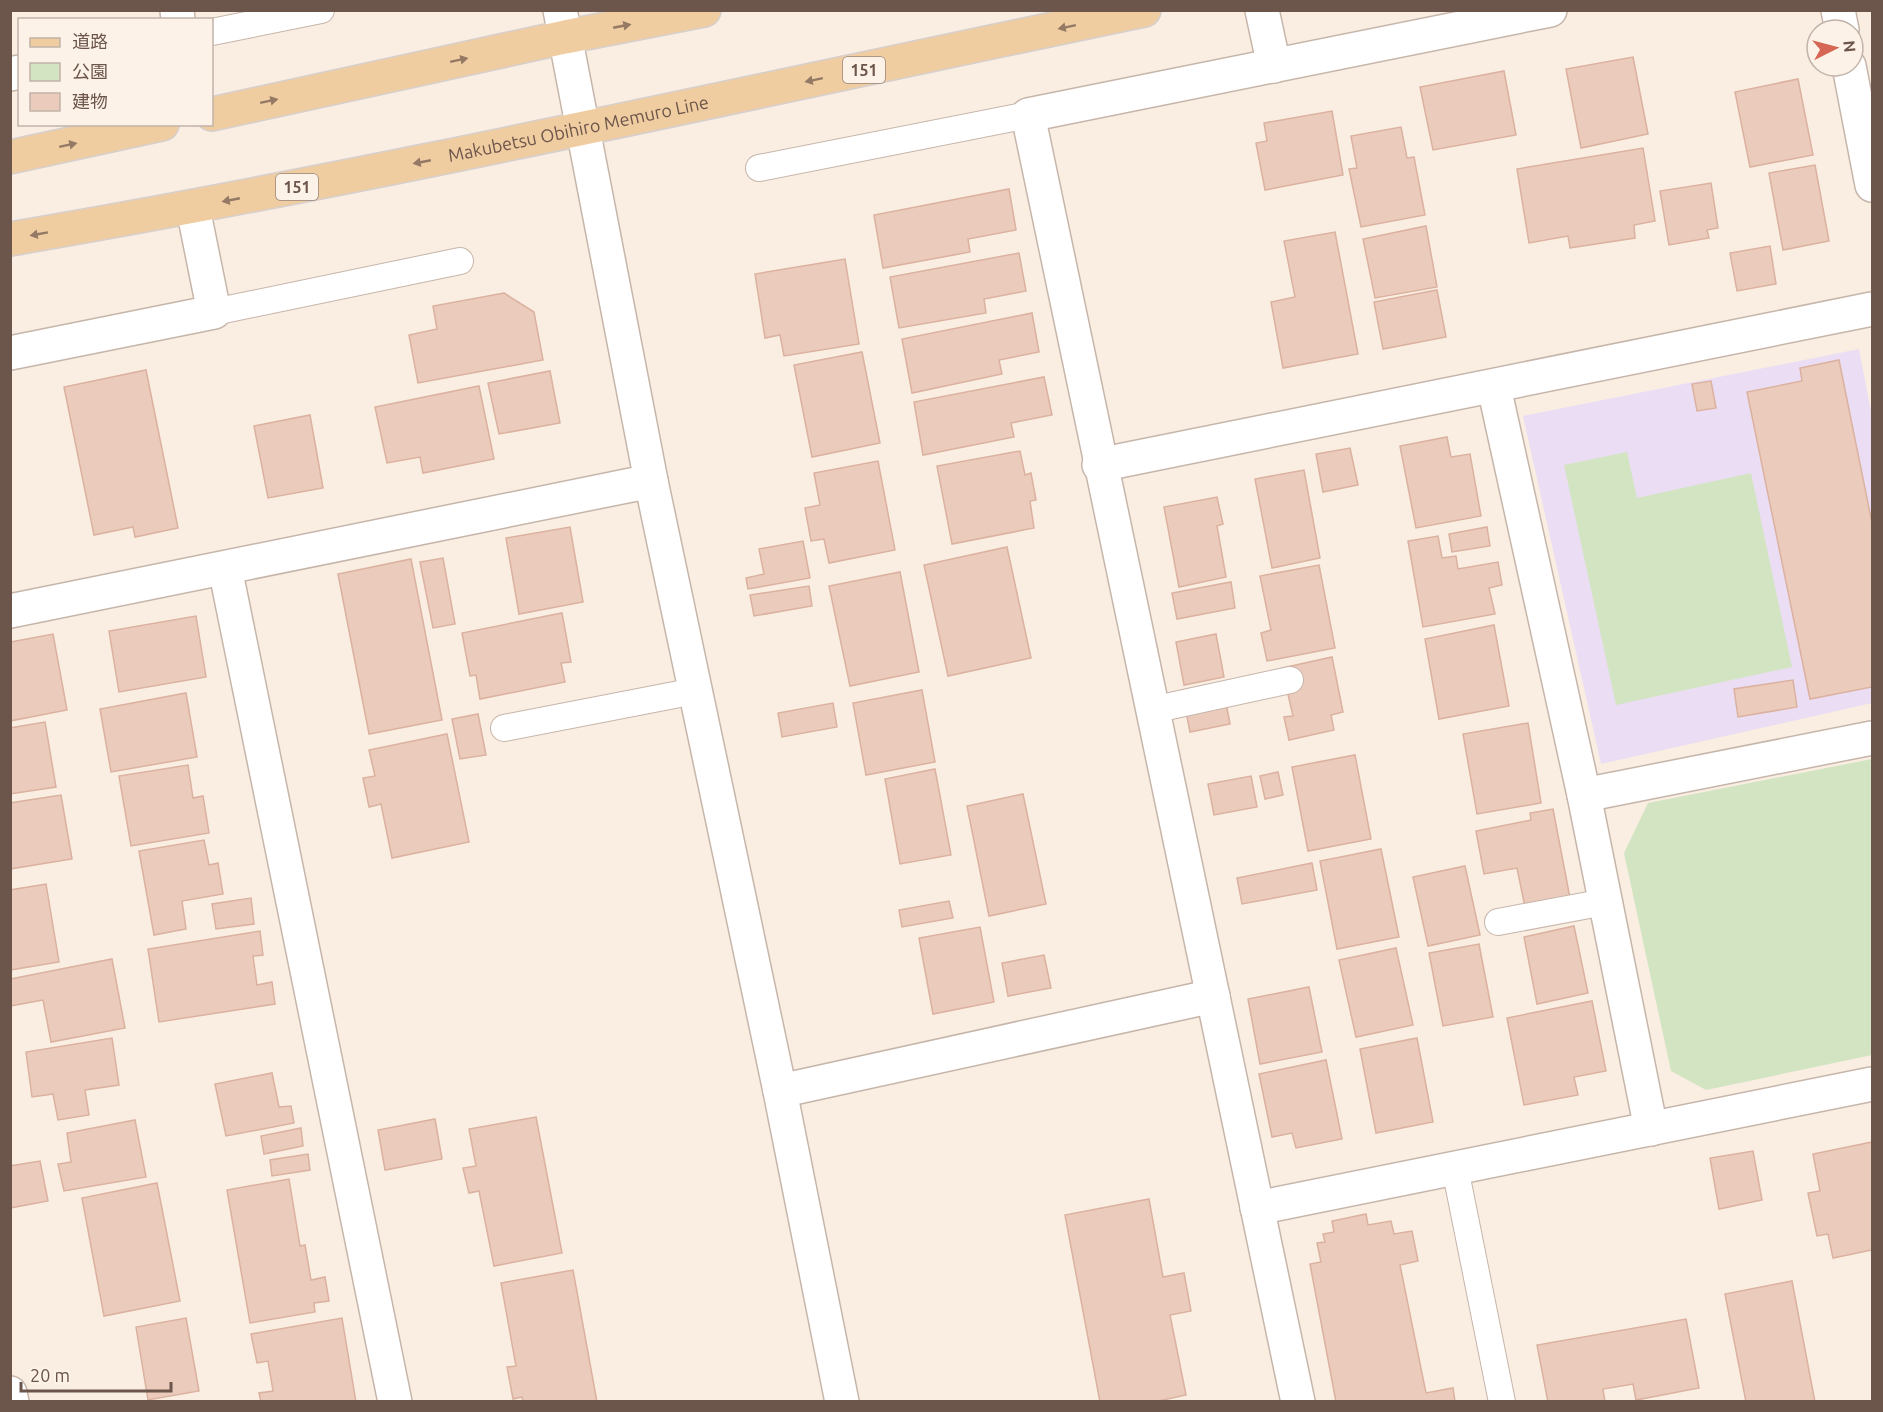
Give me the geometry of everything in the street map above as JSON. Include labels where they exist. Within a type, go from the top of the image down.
[{"type":"main road","points":[[213,114],[562,24],[704,10]]},
{"type":"main road","name":"Makubetsu Obihiro Memuro Line","points":[[10,239],[193,208],[583,130],[1144,10]]},
{"type":"main road","points":[[10,157],[153,126]]},
{"type":"street","points":[[1262,10],[1274,66]]},
{"type":"street","points":[[1298,1401],[1028,115],[1550,10]]},
{"type":"street","points":[[562,24],[651,482],[780,1091],[842,1401]]},
{"type":"street","points":[[1851,78],[1872,184]]},
{"type":"street","points":[[10,353],[214,312],[193,208]]},
{"type":"street","points":[[1100,465],[1872,309]]},
{"type":"street","points":[[1494,387],[1584,795],[1651,1129]]},
{"type":"street","points":[[10,611],[651,482]]},
{"type":"street","points":[[225,568],[395,1401]]},
{"type":"street","points":[[1584,795],[1872,738]]},
{"type":"street","points":[[780,1091],[1213,996]]},
{"type":"street","points":[[1257,1208],[1872,1084]]},
{"type":"street","points":[[10,1393],[12,1401]]},
{"type":"lane","points":[[213,32],[321,10]]},
{"type":"lane","points":[[759,168],[1028,115]]},
{"type":"lane","points":[[214,312],[460,261]]},
{"type":"lane","points":[[1152,710],[1290,680]]},
{"type":"lane","points":[[504,728],[695,691]]},
{"type":"lane","points":[[1498,922],[1605,902]]},
{"type":"lane","points":[[1455,1168],[1502,1401]]},
{"type":"shaded area","points":[[1859,349],[1872,417],[1872,703],[1601,764],[1523,416]]},
{"type":"green space","points":[[1627,452],[1637,498],[1751,473],[1792,667],[1616,705],[1564,465]]},
{"type":"green space","points":[[1872,759],[1872,1055],[1706,1090],[1671,1071],[1624,853],[1648,803]]},
{"type":"building","points":[[1633,57],[1648,134],[1581,148],[1566,69]]},
{"type":"building","points":[[1504,71],[1516,135],[1433,150],[1420,87]]},
{"type":"building","points":[[1798,79],[1813,155],[1750,167],[1735,92]]},
{"type":"building","points":[[1332,111],[1343,175],[1265,190],[1256,143],[1267,141],[1264,123]]},
{"type":"building","points":[[1401,127],[1407,158],[1414,157],[1425,215],[1361,227],[1349,169],[1357,168],[1351,136]]},
{"type":"building","points":[[1643,148],[1655,221],[1634,225],[1635,238],[1570,248],[1568,236],[1529,243],[1517,169]]},
{"type":"building","points":[[1815,165],[1829,241],[1783,250],[1769,173]]},
{"type":"building","points":[[1711,183],[1718,228],[1707,230],[1709,238],[1669,245],[1660,191]]},
{"type":"building","points":[[1009,189],[1016,230],[968,239],[970,252],[883,268],[874,215]]},
{"type":"building","points":[[1426,226],[1437,287],[1375,298],[1363,239]]},
{"type":"building","points":[[1335,232],[1358,354],[1283,368],[1271,302],[1295,297],[1284,241]]},
{"type":"building","points":[[1770,246],[1776,284],[1737,291],[1730,253]]},
{"type":"building","points":[[1019,253],[1026,291],[984,299],[986,313],[899,328],[890,277]]},
{"type":"building","points":[[845,259],[859,344],[784,356],[780,335],[765,338],[755,274]]},
{"type":"building","points":[[1437,290],[1446,337],[1383,349],[1374,302]]},
{"type":"building","points":[[504,293],[534,312],[543,360],[418,383],[409,335],[437,329],[433,306]]},
{"type":"building","points":[[1032,313],[1039,352],[999,360],[1002,374],[912,393],[902,339]]},
{"type":"building","points":[[862,352],[880,443],[812,457],[794,365]]},
{"type":"building","points":[[1839,360],[1872,523],[1872,687],[1810,699],[1747,392],[1802,381],[1800,368]]},
{"type":"building","points":[[146,370],[178,528],[135,537],[133,527],[94,535],[64,387]]},
{"type":"building","points":[[550,371],[560,423],[499,434],[488,383]]},
{"type":"building","points":[[1044,377],[1052,415],[1011,423],[1014,437],[923,455],[914,402]]},
{"type":"building","points":[[1711,381],[1716,408],[1697,411],[1692,384]]},
{"type":"building","points":[[479,386],[494,459],[423,473],[420,457],[387,463],[375,407]]},
{"type":"building","points":[[310,415],[323,488],[268,498],[254,426]]},
{"type":"building","points":[[1447,437],[1451,457],[1470,454],[1481,516],[1416,528],[1400,446]]},
{"type":"building","points":[[1350,448],[1358,485],[1323,492],[1316,454]]},
{"type":"building","points":[[1020,451],[1025,475],[1031,473],[1036,500],[1030,501],[1034,528],[952,544],[937,466]]},
{"type":"building","points":[[878,461],[895,550],[829,563],[824,539],[811,541],[805,508],[820,505],[814,473]]},
{"type":"building","points":[[1304,470],[1320,558],[1272,568],[1255,479]]},
{"type":"building","points":[[1217,497],[1223,524],[1217,526],[1226,577],[1179,587],[1164,507]]},
{"type":"building","points":[[570,527],[583,602],[519,614],[506,538]]},
{"type":"building","points":[[1487,527],[1490,546],[1452,552],[1449,534]]},
{"type":"building","points":[[1438,536],[1442,558],[1456,556],[1458,569],[1498,562],[1502,585],[1489,588],[1495,614],[1423,627],[1408,541]]},
{"type":"building","points":[[803,541],[810,578],[748,589],[746,578],[764,574],[759,549]]},
{"type":"building","points":[[1007,547],[1031,658],[948,676],[924,565]]},
{"type":"building","points":[[443,558],[455,624],[433,628],[420,562]]},
{"type":"building","points":[[411,559],[442,720],[369,734],[338,574]]},
{"type":"building","points":[[1319,565],[1335,648],[1267,661],[1261,633],[1271,630],[1260,576]]},
{"type":"building","points":[[900,572],[919,672],[850,686],[829,586]]},
{"type":"building","points":[[1231,582],[1235,608],[1177,619],[1172,593]]},
{"type":"building","points":[[809,586],[812,606],[754,616],[750,595]]},
{"type":"building","points":[[562,613],[571,662],[561,663],[565,682],[480,699],[476,675],[470,676],[462,633]]},
{"type":"building","points":[[196,616],[206,677],[119,692],[109,631]]},
{"type":"building","points":[[1494,625],[1509,706],[1439,719],[1425,639]]},
{"type":"building","points":[[53,634],[67,710],[10,721],[10,642]]},
{"type":"building","points":[[1216,634],[1224,677],[1184,685],[1176,642]]},
{"type":"building","points":[[1332,657],[1343,712],[1331,715],[1334,730],[1289,740],[1284,717],[1293,716],[1282,668]]},
{"type":"building","points":[[1793,680],[1797,707],[1738,717],[1734,689]]},
{"type":"building","points":[[1222,682],[1230,724],[1190,732],[1182,690]]},
{"type":"building","points":[[922,690],[935,762],[866,775],[853,703]]},
{"type":"building","points":[[186,693],[197,757],[111,772],[100,709]]},
{"type":"building","points":[[833,703],[837,727],[782,737],[778,713]]},
{"type":"building","points":[[478,714],[486,755],[460,759],[452,719]]},
{"type":"building","points":[[45,722],[56,787],[10,794],[10,728]]},
{"type":"building","points":[[1528,723],[1541,803],[1477,814],[1463,734]]},
{"type":"building","points":[[447,734],[469,842],[392,858],[381,804],[369,807],[363,778],[375,776],[369,750]]},
{"type":"building","points":[[1355,755],[1371,839],[1308,851],[1292,767]]},
{"type":"building","points":[[188,765],[193,798],[203,796],[209,833],[131,846],[119,776]]},
{"type":"building","points":[[935,769],[951,855],[900,864],[885,779]]},
{"type":"building","points":[[1278,772],[1283,795],[1265,799],[1260,776]]},
{"type":"building","points":[[1251,776],[1257,807],[1214,815],[1208,784]]},
{"type":"building","points":[[1023,794],[1046,904],[989,916],[967,806]]},
{"type":"building","points":[[61,795],[72,859],[10,869],[10,803]]},
{"type":"building","points":[[1553,809],[1570,898],[1525,907],[1517,868],[1484,874],[1476,831],[1531,820],[1530,813]]},
{"type":"building","points":[[204,840],[209,865],[218,863],[223,894],[182,901],[186,929],[154,935],[139,851]]},
{"type":"building","points":[[1381,849],[1399,937],[1337,949],[1320,861]]},
{"type":"building","points":[[1312,863],[1317,890],[1242,904],[1237,878]]},
{"type":"building","points":[[1465,866],[1480,935],[1428,946],[1413,877]]},
{"type":"building","points":[[46,884],[59,962],[10,970],[10,890]]},
{"type":"building","points":[[251,898],[254,924],[216,929],[212,904]]},
{"type":"building","points":[[949,901],[953,918],[902,927],[899,910]]},
{"type":"building","points":[[1574,926],[1588,993],[1537,1004],[1524,937]]},
{"type":"building","points":[[980,927],[994,1002],[933,1014],[919,938]]},
{"type":"building","points":[[260,931],[263,955],[253,956],[257,985],[272,982],[275,1004],[159,1022],[148,949]]},
{"type":"building","points":[[1479,944],[1493,1017],[1443,1026],[1429,953]]},
{"type":"building","points":[[1396,948],[1413,1025],[1356,1037],[1339,960]]},
{"type":"building","points":[[1044,955],[1051,988],[1008,996],[1002,963]]},
{"type":"building","points":[[112,959],[125,1028],[51,1042],[43,1000],[10,1006],[10,979]]},
{"type":"building","points":[[1309,987],[1322,1052],[1260,1064],[1248,999]]},
{"type":"building","points":[[1592,1001],[1606,1071],[1574,1077],[1578,1095],[1524,1105],[1507,1018]]},
{"type":"building","points":[[112,1038],[119,1085],[85,1090],[89,1115],[58,1120],[53,1094],[32,1097],[26,1052]]},
{"type":"building","points":[[1417,1038],[1433,1122],[1376,1133],[1360,1049]]},
{"type":"building","points":[[1326,1060],[1342,1139],[1296,1148],[1292,1133],[1272,1137],[1259,1074]]},
{"type":"building","points":[[272,1073],[279,1107],[291,1106],[294,1123],[226,1136],[215,1084]]},
{"type":"building","points":[[536,1117],[562,1253],[494,1266],[479,1191],[469,1193],[463,1168],[476,1166],[469,1129]]},
{"type":"building","points":[[435,1119],[442,1159],[385,1170],[378,1130]]},
{"type":"building","points":[[135,1120],[146,1177],[64,1191],[58,1164],[71,1162],[67,1133]]},
{"type":"building","points":[[301,1128],[303,1146],[264,1154],[261,1136]]},
{"type":"building","points":[[1872,1142],[1872,1250],[1833,1258],[1828,1234],[1817,1236],[1808,1193],[1820,1191],[1813,1154]]},
{"type":"building","points":[[1753,1151],[1762,1200],[1719,1209],[1710,1158]]},
{"type":"building","points":[[308,1154],[310,1170],[272,1176],[270,1160]]},
{"type":"building","points":[[40,1161],[48,1201],[10,1208],[10,1166]]},
{"type":"building","points":[[289,1179],[300,1246],[305,1245],[311,1280],[325,1277],[329,1301],[314,1303],[315,1312],[250,1323],[227,1190]]},
{"type":"building","points":[[157,1183],[180,1301],[104,1316],[82,1198]]},
{"type":"building","points":[[1149,1199],[1163,1277],[1184,1273],[1191,1311],[1170,1315],[1186,1395],[1154,1402],[1100,1402],[1065,1215]]},
{"type":"building","points":[[1366,1214],[1368,1225],[1391,1221],[1394,1234],[1412,1231],[1418,1261],[1400,1265],[1426,1393],[1453,1388],[1455,1402],[1336,1402],[1310,1264],[1321,1262],[1317,1243],[1325,1242],[1323,1234],[1334,1232],[1332,1221]]},
{"type":"building","points":[[573,1270],[597,1402],[523,1402],[522,1397],[513,1399],[507,1367],[516,1366],[501,1283]]},
{"type":"building","points":[[1792,1281],[1815,1402],[1746,1402],[1725,1294]]},
{"type":"building","points":[[186,1318],[199,1391],[148,1400],[136,1327]]},
{"type":"building","points":[[342,1318],[356,1402],[261,1402],[259,1393],[273,1391],[268,1361],[257,1363],[251,1334]]},
{"type":"building","points":[[1686,1319],[1699,1388],[1636,1400],[1633,1384],[1603,1389],[1605,1402],[1548,1402],[1537,1345]]}]
